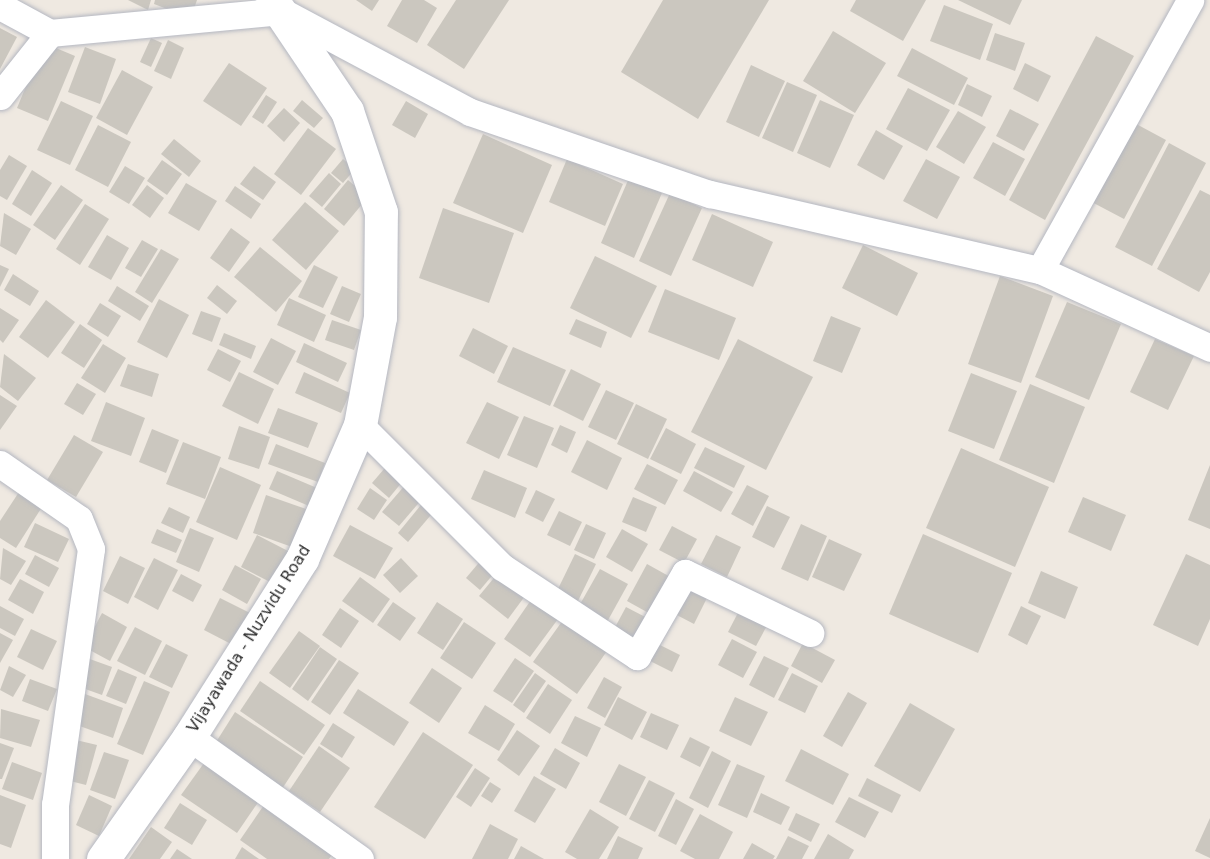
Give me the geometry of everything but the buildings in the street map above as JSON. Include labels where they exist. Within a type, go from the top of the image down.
[{"type":"street","points":[[1040,270],[1190,0]]},
{"type":"street","points":[[0,6],[50,33],[276,6],[470,112],[710,194],[1040,270],[1210,348]]},
{"type":"street","name":"Vijayawada - Nuzvidu Road","points":[[103,859],[189,737],[302,559],[360,425],[380,317],[381,212],[347,111],[276,6]]},
{"type":"street","points":[[0,96],[50,33]]},
{"type":"street","points":[[360,425],[502,567],[637,656],[685,573],[810,633]]},
{"type":"street","points":[[0,464],[79,519],[91,549],[55,804],[55,859]]},
{"type":"street","points":[[189,737],[360,859]]}]
